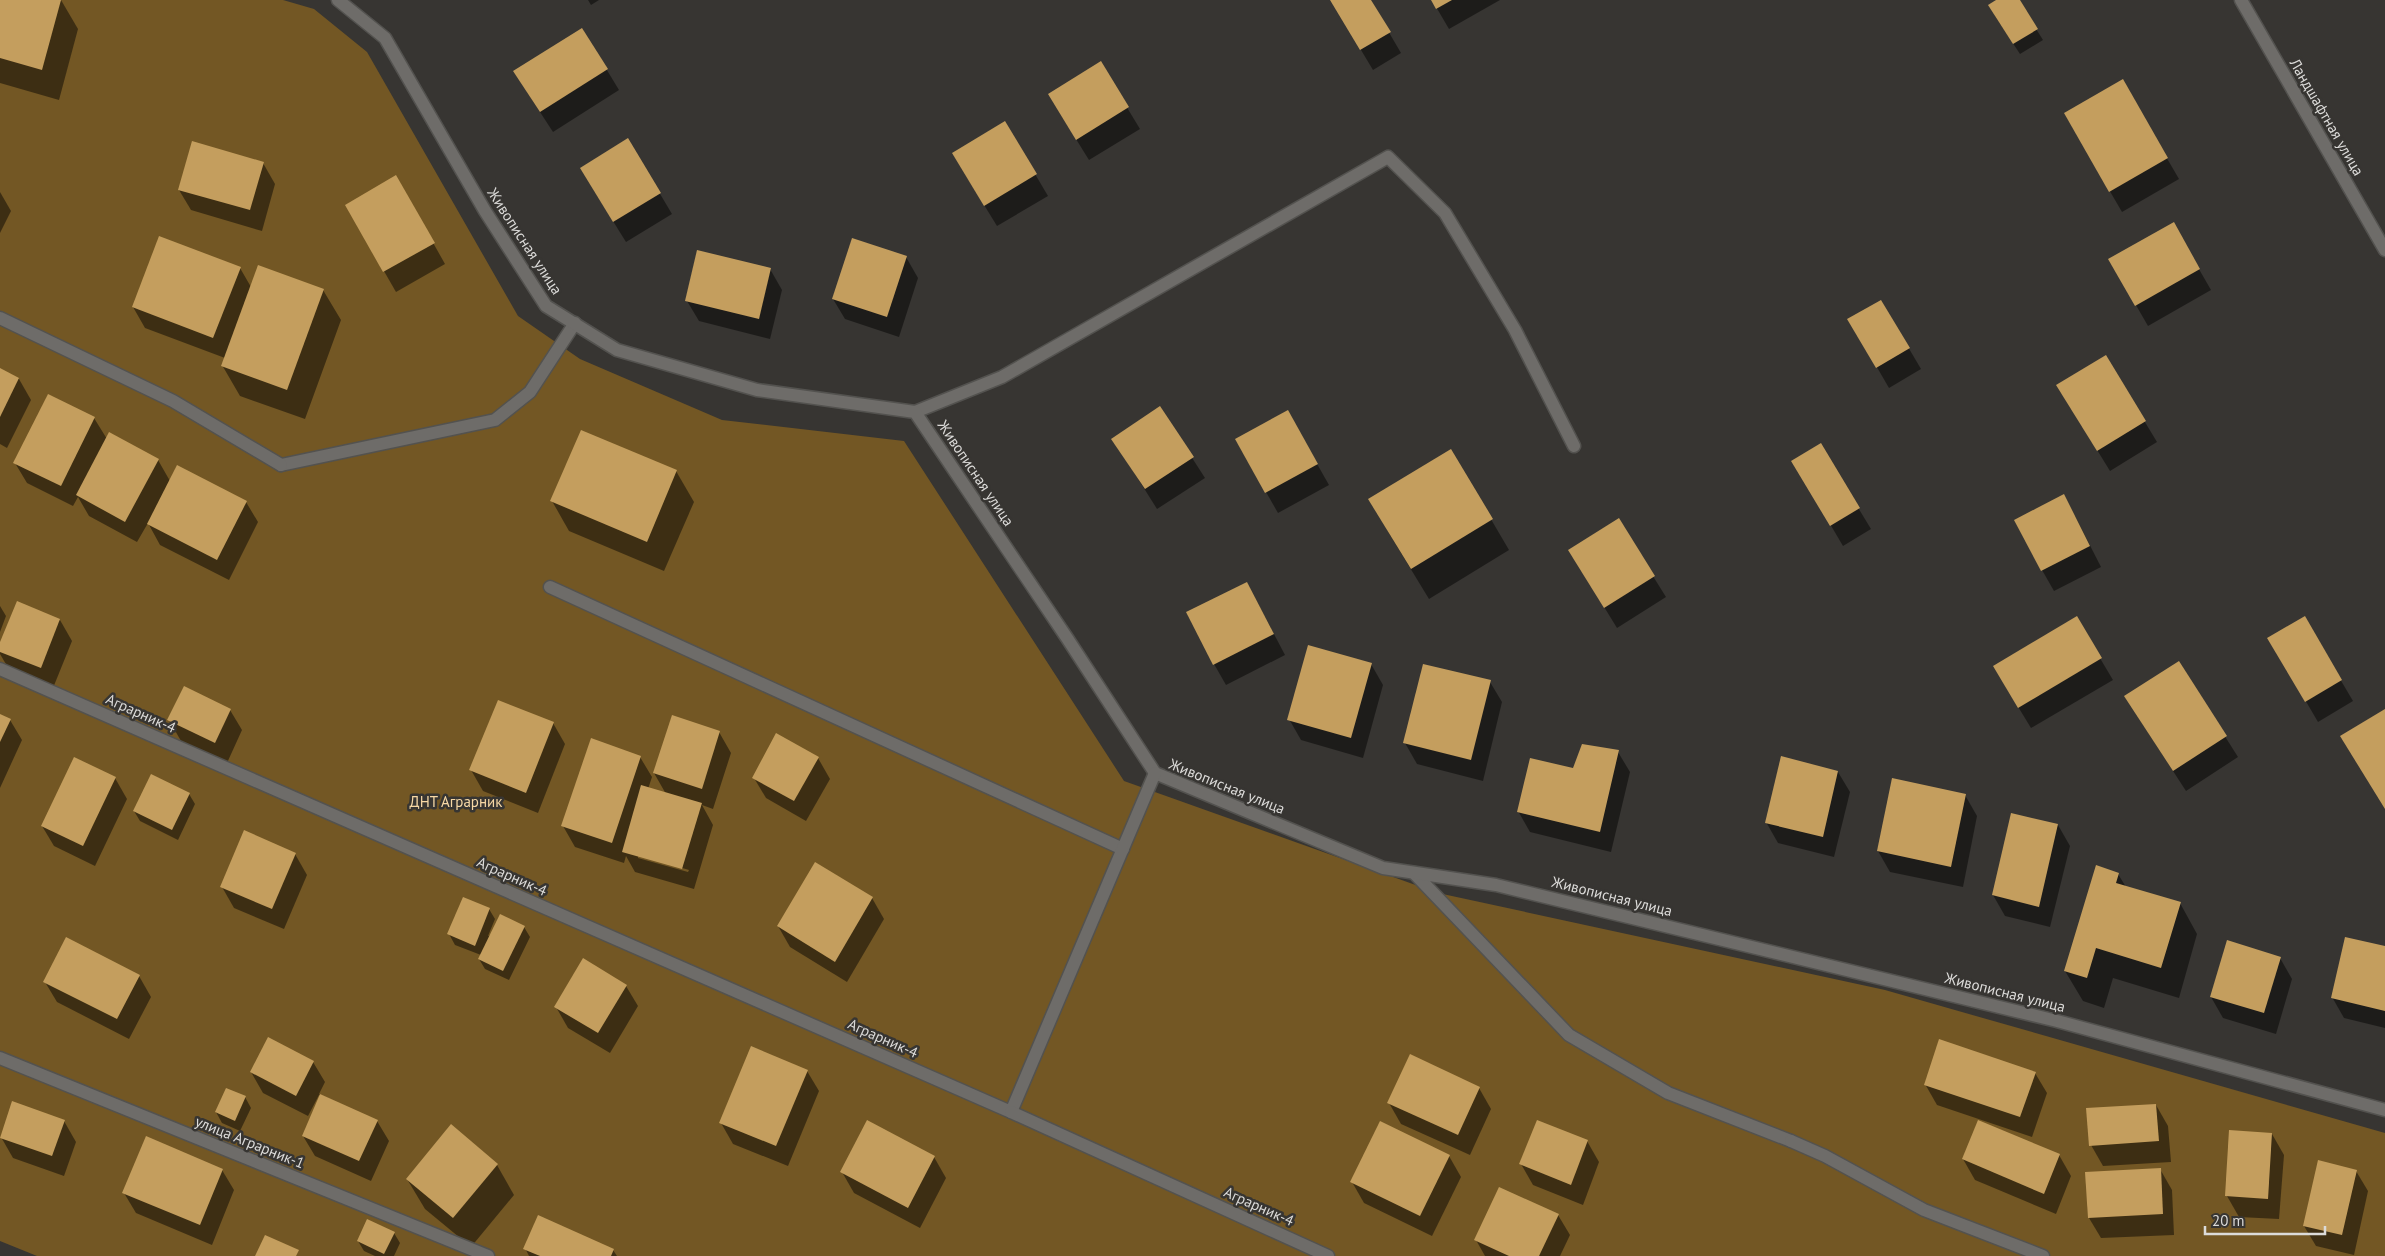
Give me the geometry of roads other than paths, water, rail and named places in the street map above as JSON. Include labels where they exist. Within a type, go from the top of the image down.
[{"type":"street","name":"Живописная улица","points":[[338,0],[385,38],[485,211],[546,306],[617,350],[757,390],[915,412],[1067,638],[1154,773],[1384,868],[1496,885],[2028,1014],[2385,1110]]},
{"type":"street","name":"Ландшафтная улица","points":[[2241,0],[2385,250]]},
{"type":"street","points":[[915,412],[1002,377],[1388,157],[1445,213],[1515,330],[1574,446]]},
{"type":"street","points":[[0,318],[174,401],[281,465],[495,420],[530,392],[575,323]]},
{"type":"street","points":[[550,587],[1123,849]]},
{"type":"street","name":"Аграрник-4","points":[[0,669],[1011,1112],[1328,1256]]},
{"type":"street","points":[[1011,1112],[1154,773]]},
{"type":"street","points":[[1414,872],[1569,1035],[1668,1093],[1791,1141],[1825,1156],[1924,1210],[2042,1256]]},
{"type":"street","name":"улица Аграрник-1","points":[[0,1058],[488,1256]]},
{"type":"park label","name":"ДНТ Аграрник","points":[[456,801]]}]
